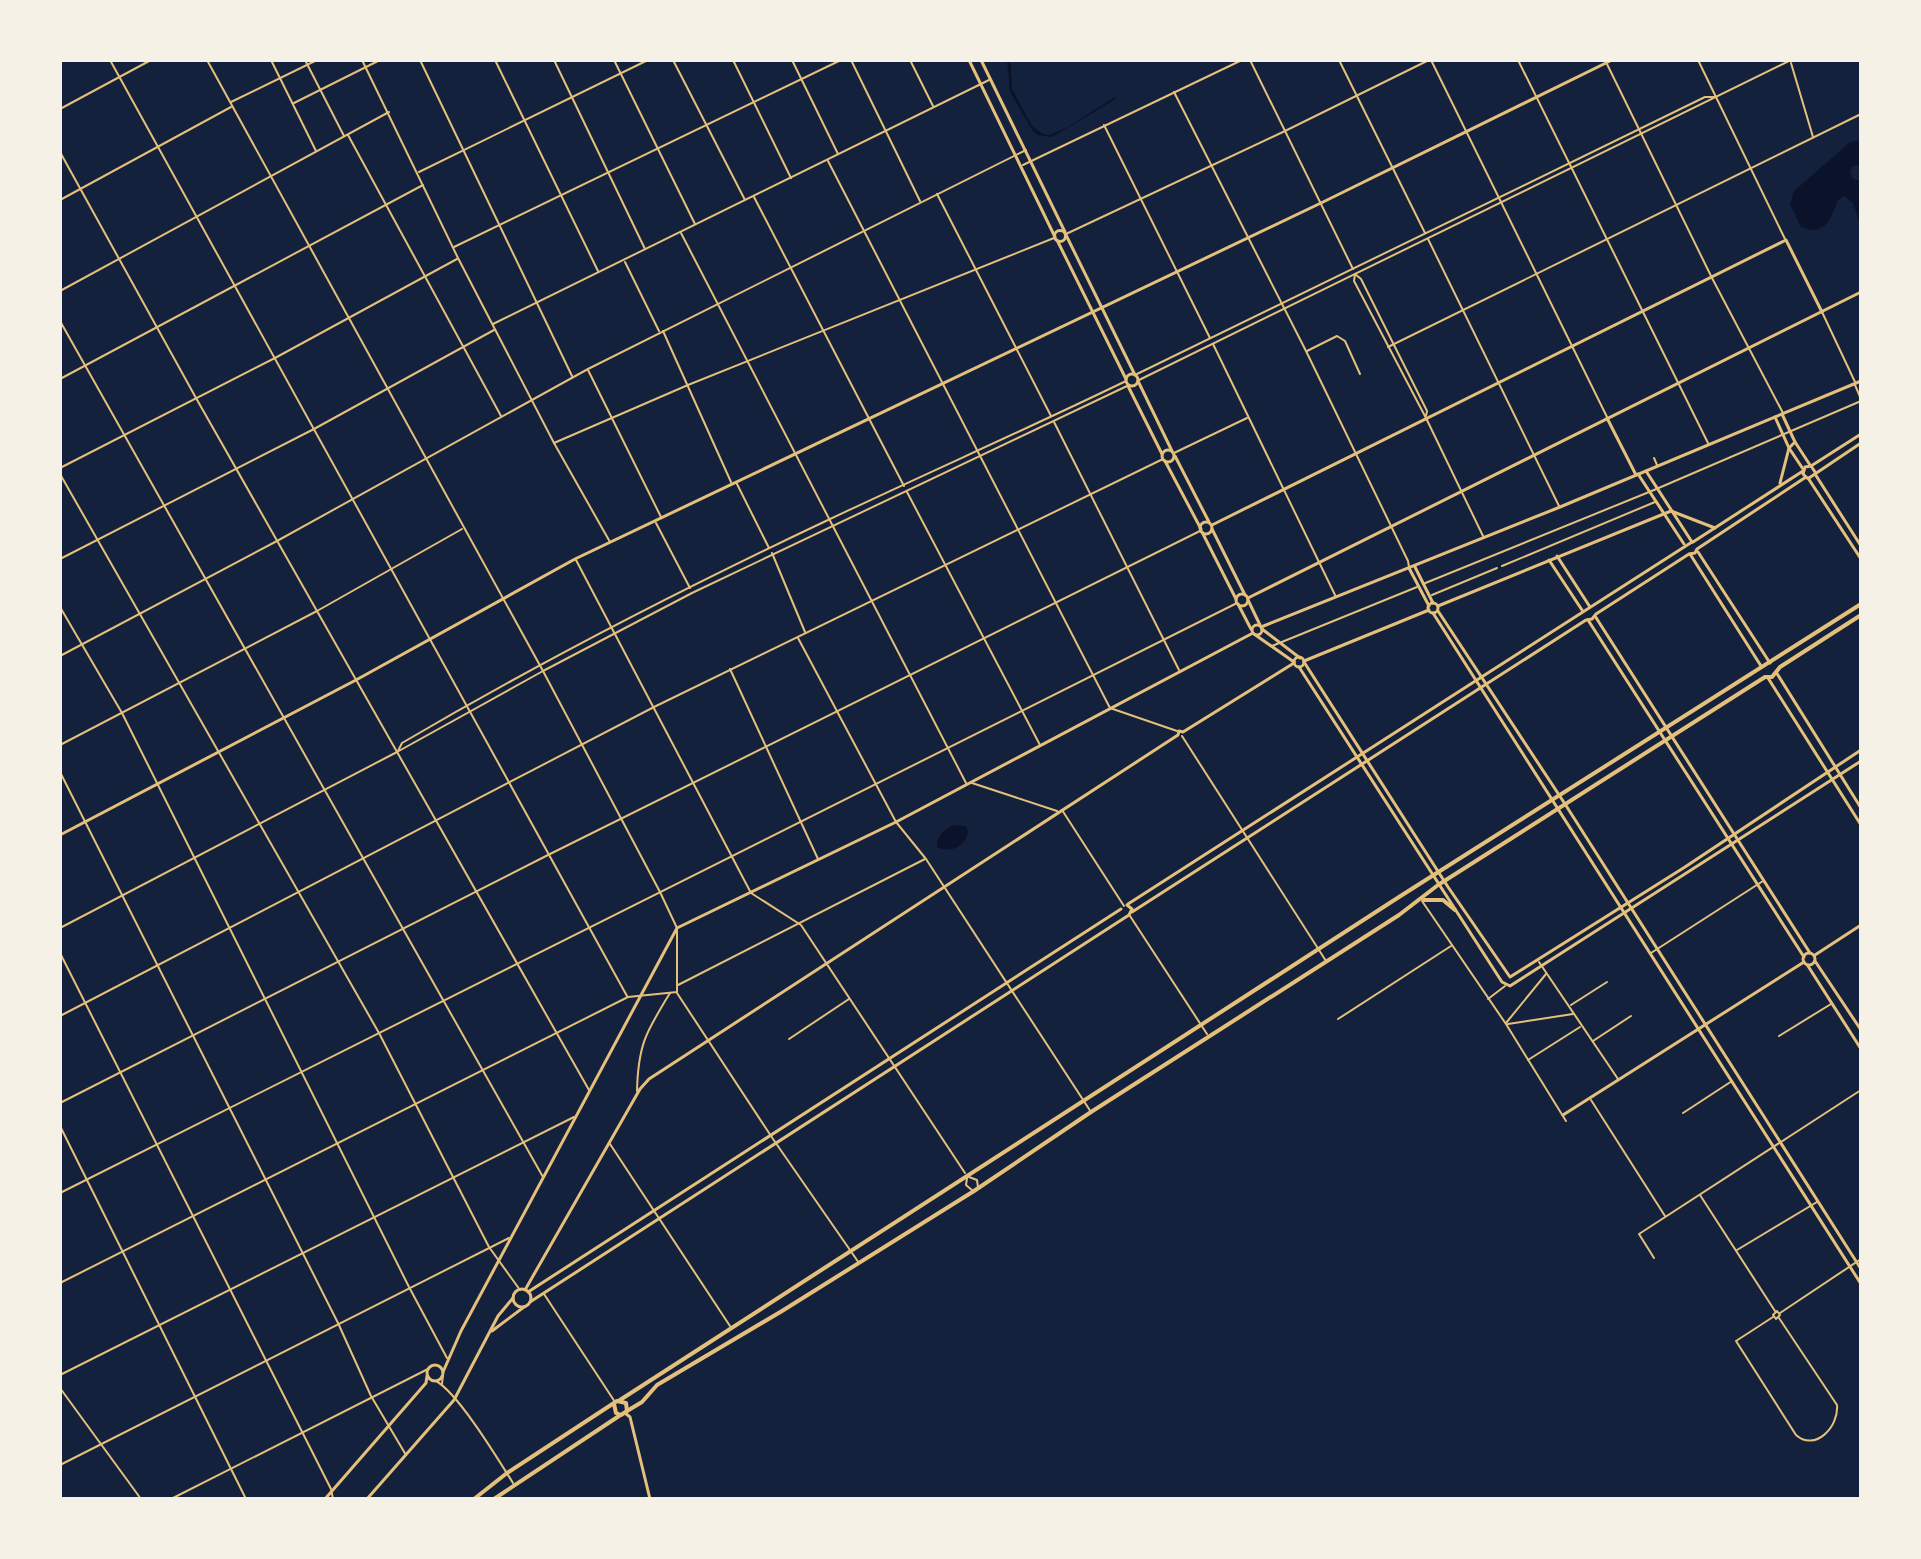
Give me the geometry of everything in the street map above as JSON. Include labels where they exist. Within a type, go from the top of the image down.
[{"type":"main road","points":[[969,60],[1091,312],[1253,633],[1299,667],[1433,878],[1506,985],[1513,986],[1861,761]]},
{"type":"main road","points":[[981,60],[1261,627],[1303,660],[1507,976],[1512,976],[1685,867],[1861,750]]},
{"type":"main road","points":[[60,835],[356,680],[575,559],[1321,203],[1612,60]]},
{"type":"main road","points":[[1056,238],[1058,231],[1065,234]]},
{"type":"main road","points":[[1056,238],[1063,240],[1065,234]]},
{"type":"main road","points":[[1201,530],[1202,524],[1211,525],[1786,240],[1822,312]]},
{"type":"main road","points":[[1237,602],[1243,606],[1247,598],[1861,292]]},
{"type":"main road","points":[[1127,383],[1129,375],[1135,375]]},
{"type":"main road","points":[[1127,383],[1134,386],[1138,381]]},
{"type":"main road","points":[[1253,633],[1254,626],[1261,627],[1337,598],[1857,382]]},
{"type":"main road","points":[[1783,414],[1795,442],[1861,546]]},
{"type":"main road","points":[[1775,417],[1789,448],[1861,559]]},
{"type":"main road","points":[[1607,418],[1637,474],[1861,825]]},
{"type":"main road","points":[[367,1499],[454,1400],[498,1316],[524,1290],[655,1211],[1861,434]]},
{"type":"main road","points":[[1780,486],[1789,448],[1795,442]]},
{"type":"main road","points":[[492,1331],[530,1302],[691,1197],[1861,443]]},
{"type":"main road","points":[[1164,458],[1165,450],[1174,453]]},
{"type":"main road","points":[[1164,458],[1171,461],[1174,453]]},
{"type":"main road","points":[[1645,471],[1861,808]]},
{"type":"main road","points":[[1755,502],[1759,508]]},
{"type":"main road","points":[[524,1290],[637,1094],[649,1079],[1060,810],[1294,663],[1671,511],[1715,528]]},
{"type":"main road","points":[[1201,530],[1209,533],[1211,525]]},
{"type":"main road","points":[[1557,556],[1861,1030]]},
{"type":"main road","points":[[1549,560],[1861,1049]]},
{"type":"main road","points":[[1414,566],[1433,608],[1477,681],[1861,1284]]},
{"type":"main road","points":[[1409,568],[1418,586],[1522,737],[1818,1202],[1859,1260],[1861,1269]]},
{"type":"main road","points":[[1237,602],[1239,594],[1247,598]]},
{"type":"main road","points":[[1724,609],[1731,604]]},
{"type":"main road","points":[[474,1499],[507,1473],[850,1250],[1861,604]]},
{"type":"main road","points":[[494,1499],[642,1402],[657,1385],[976,1190],[1091,1112],[1421,900],[1438,885],[1861,615]]},
{"type":"main road","points":[[325,1499],[426,1383],[443,1374],[447,1360],[512,1236],[677,928],[896,822],[1253,633],[1259,635],[1261,627]]},
{"type":"main road","points":[[1299,667],[1303,660]]},
{"type":"main road","points":[[1623,673],[1629,669]]},
{"type":"main road","points":[[1344,738],[1351,733]]},
{"type":"main road","points":[[1516,742],[1522,737]]},
{"type":"main road","points":[[1808,741],[1814,737]]},
{"type":"main road","points":[[1333,772],[1338,779]]},
{"type":"main road","points":[[1703,799],[1708,795]]},
{"type":"main road","points":[[1280,806],[1284,814]]},
{"type":"main road","points":[[1410,841],[1417,837]]},
{"type":"main road","points":[[1685,867],[1689,874]]},
{"type":"main road","points":[[1421,900],[1443,900],[1455,910]]},
{"type":"main road","points":[[1124,907],[1129,914]]},
{"type":"main road","points":[[1124,907],[1129,914]]},
{"type":"main road","points":[[1099,923],[1104,930]]},
{"type":"main road","points":[[1563,1115],[1861,925]]},
{"type":"main road","points":[[1805,962],[1815,961]]},
{"type":"main road","points":[[971,1006],[976,1013]]},
{"type":"main road","points":[[1843,1021],[1852,1015]]},
{"type":"main road","points":[[812,1109],[816,1116]]},
{"type":"main road","points":[[687,1190],[691,1197]]},
{"type":"main road","points":[[524,1290],[530,1302]]},
{"type":"main road","points":[[786,1292],[793,1304]]},
{"type":"main road","points":[[513,1298],[517,1305],[525,1306]]},
{"type":"main road","points":[[426,1383],[427,1373],[434,1365],[447,1360]]},
{"type":"main road","points":[[434,1365],[441,1367],[443,1374]]},
{"type":"main road","points":[[427,1373],[434,1381]]},
{"type":"main road","points":[[616,1402],[614,1412],[630,1417],[650,1499]]},
{"type":"main road","points":[[616,1402],[626,1403],[624,1413]]},
{"type":"street","points":[[110,60],[628,997]]},
{"type":"street","points":[[60,109],[151,60]]},
{"type":"street","points":[[207,60],[543,671],[660,892],[677,928],[677,992],[859,1263]]},
{"type":"street","points":[[271,60],[317,152]]},
{"type":"street","points":[[305,60],[501,417]]},
{"type":"street","points":[[230,102],[317,60]]},
{"type":"street","points":[[362,60],[458,258],[554,443],[610,542]]},
{"type":"street","points":[[293,103],[380,60]]},
{"type":"street","points":[[420,60],[572,377]]},
{"type":"street","points":[[495,60],[599,273]]},
{"type":"street","points":[[554,60],[645,250]]},
{"type":"street","points":[[614,60],[696,226]]},
{"type":"street","points":[[418,173],[648,60]]},
{"type":"street","points":[[673,60],[745,201]]},
{"type":"street","points":[[733,60],[791,179]]},
{"type":"street","points":[[792,60],[838,155]]},
{"type":"street","points":[[454,247],[841,60]]},
{"type":"street","points":[[851,60],[920,202]]},
{"type":"street","points":[[910,60],[934,108]]},
{"type":"street","points":[[1022,166],[1242,60]]},
{"type":"street","points":[[1250,60],[1354,272],[1361,279],[1427,411],[1426,418]]},
{"type":"street","points":[[1339,60],[1560,507]]},
{"type":"street","points":[[1065,234],[1430,60],[1607,418]]},
{"type":"street","points":[[1518,60],[1709,444]]},
{"type":"street","points":[[1698,60],[1786,240]]},
{"type":"street","points":[[1135,375],[1354,272],[1499,197],[1641,134],[1791,60],[1813,139]]},
{"type":"street","points":[[1605,62],[1675,206],[1783,414]]},
{"type":"street","points":[[493,324],[991,79]]},
{"type":"street","points":[[1174,92],[1306,351],[1409,568]]},
{"type":"street","points":[[1390,254],[1428,239],[1606,145],[1705,97],[1716,97]]},
{"type":"street","points":[[60,200],[232,107]]},
{"type":"street","points":[[60,291],[389,112]]},
{"type":"street","points":[[1388,347],[1861,114]]},
{"type":"street","points":[[1104,125],[1337,598]]},
{"type":"street","points":[[1606,145],[1608,149]]},
{"type":"street","points":[[60,656],[277,541],[572,377],[1026,150]]},
{"type":"street","points":[[60,152],[118,260],[590,1091]]},
{"type":"street","points":[[828,161],[1110,708],[1181,734],[1326,961]]},
{"type":"street","points":[[1533,181],[1535,185]]},
{"type":"street","points":[[60,379],[424,185]]},
{"type":"street","points":[[937,194],[1180,671]]},
{"type":"street","points":[[754,197],[1040,746]]},
{"type":"street","points":[[1461,216],[1464,221]]},
{"type":"street","points":[[681,233],[969,784],[1060,810],[1124,907]]},
{"type":"street","points":[[554,443],[688,385],[1056,238]]},
{"type":"street","points":[[60,468],[275,358],[458,258]]},
{"type":"street","points":[[624,261],[772,553],[806,633]]},
{"type":"street","points":[[1354,272],[1354,281],[1426,418],[1484,538]]},
{"type":"street","points":[[1822,312],[1861,388]]},
{"type":"street","points":[[60,321],[543,1178]]},
{"type":"street","points":[[60,559],[314,429],[495,329]]},
{"type":"street","points":[[1306,351],[1337,336],[1345,341],[1360,374]]},
{"type":"street","points":[[1138,381],[1211,341]]},
{"type":"street","points":[[1176,356],[1178,361]]},
{"type":"street","points":[[588,369],[661,517]]},
{"type":"street","points":[[1270,647],[1650,492],[1861,400],[1857,382]]},
{"type":"street","points":[[60,928],[397,752],[614,632],[979,452],[1127,383]]},
{"type":"street","points":[[1174,453],[1248,417]]},
{"type":"street","points":[[60,1016],[654,707],[1164,458]]},
{"type":"street","points":[[1654,458],[1657,466]]},
{"type":"street","points":[[60,474],[379,1033],[489,1247],[524,1290]]},
{"type":"street","points":[[397,752],[402,743],[467,705],[612,627],[830,519],[905,488]]},
{"type":"street","points":[[869,501],[871,506]]},
{"type":"street","points":[[1502,566],[1656,502]]},
{"type":"street","points":[[654,520],[692,593]]},
{"type":"street","points":[[60,745],[317,611],[464,529]]},
{"type":"street","points":[[60,1103],[548,855],[1201,530]]},
{"type":"street","points":[[795,536],[798,541]]},
{"type":"street","points":[[575,559],[751,893],[801,925],[968,1177],[977,1180],[976,1190],[966,1185],[968,1177]]},
{"type":"street","points":[[1408,561],[1414,566]]},
{"type":"street","points":[[1430,596],[1497,568]]},
{"type":"street","points":[[714,576],[717,580]]},
{"type":"street","points":[[60,1193],[1237,602]]},
{"type":"street","points":[[60,607],[122,713],[447,1360]]},
{"type":"street","points":[[636,615],[638,620]]},
{"type":"street","points":[[798,637],[896,822],[926,859],[1091,1112]]},
{"type":"street","points":[[575,647],[579,651]]},
{"type":"street","points":[[730,669],[819,860]]},
{"type":"street","points":[[502,686],[505,692]]},
{"type":"street","points":[[428,728],[431,733]]},
{"type":"street","points":[[60,772],[338,1323],[371,1396],[406,1455]]},
{"type":"street","points":[[677,985],[801,925],[926,859]]},
{"type":"street","points":[[1650,954],[1764,880]]},
{"type":"street","points":[[1421,900],[1506,1024],[1566,1121]]},
{"type":"street","points":[[1129,914],[1208,1037]]},
{"type":"street","points":[[1338,1019],[1452,946]]},
{"type":"street","points":[[60,953],[158,1143],[331,1489],[333,1499]]},
{"type":"street","points":[[1537,960],[1619,1080]]},
{"type":"street","points":[[1506,1024],[1546,974]]},
{"type":"street","points":[[1570,1006],[1607,982]]},
{"type":"street","points":[[1487,1000],[1506,985]]},
{"type":"street","points":[[637,1094],[638,1055],[642,1042],[670,992]]},
{"type":"street","points":[[60,1283],[628,997],[677,992]]},
{"type":"street","points":[[789,1039],[850,999]]},
{"type":"street","points":[[1779,1036],[1832,1003]]},
{"type":"street","points":[[1506,1024],[1574,1014]]},
{"type":"street","points":[[1593,1041],[1631,1016]]},
{"type":"street","points":[[1527,1061],[1582,1026]]},
{"type":"street","points":[[1683,1113],[1732,1081]]},
{"type":"street","points":[[1654,1258],[1639,1234],[1861,1090]]},
{"type":"street","points":[[1591,1099],[1665,1216]]},
{"type":"street","points":[[60,1375],[576,1116]]},
{"type":"street","points":[[60,1126],[246,1499]]},
{"type":"street","points":[[610,1143],[731,1327]]},
{"type":"street","points":[[1699,1194],[1775,1311],[1780,1313]]},
{"type":"street","points":[[1736,1251],[1818,1202]]},
{"type":"street","points":[[60,1465],[512,1236]]},
{"type":"street","points":[[1775,1311],[1773,1317],[1736,1341],[1796,1435],[1802,1441],[1808,1441],[1822,1436],[1834,1426],[1838,1415],[1837,1405],[1779,1318],[1780,1313],[1859,1260]]},
{"type":"street","points":[[544,1293],[616,1402]]},
{"type":"street","points":[[1773,1317],[1779,1318]]},
{"type":"street","points":[[171,1499],[371,1396],[421,1372],[427,1373]]},
{"type":"street","points":[[442,1385],[443,1374]]},
{"type":"street","points":[[434,1381],[442,1385],[479,1432],[513,1484]]},
{"type":"street","points":[[60,1388],[141,1499]]},
{"type":"water","points":[[1007,60],[1011,64],[1012,89],[1032,126],[1043,134],[1049,135],[1066,128],[1116,99],[1052,137],[1037,135],[1010,92]]},
{"type":"water","points":[[1861,140],[1861,165],[1852,166],[1850,172],[1853,179],[1861,181],[1861,227],[1853,203],[1844,196],[1838,200],[1830,220],[1821,228],[1801,227],[1790,204],[1794,191],[1850,142]]},
{"type":"water","points":[[955,825],[966,826],[968,831],[964,841],[952,849],[937,847],[942,833]]}]
